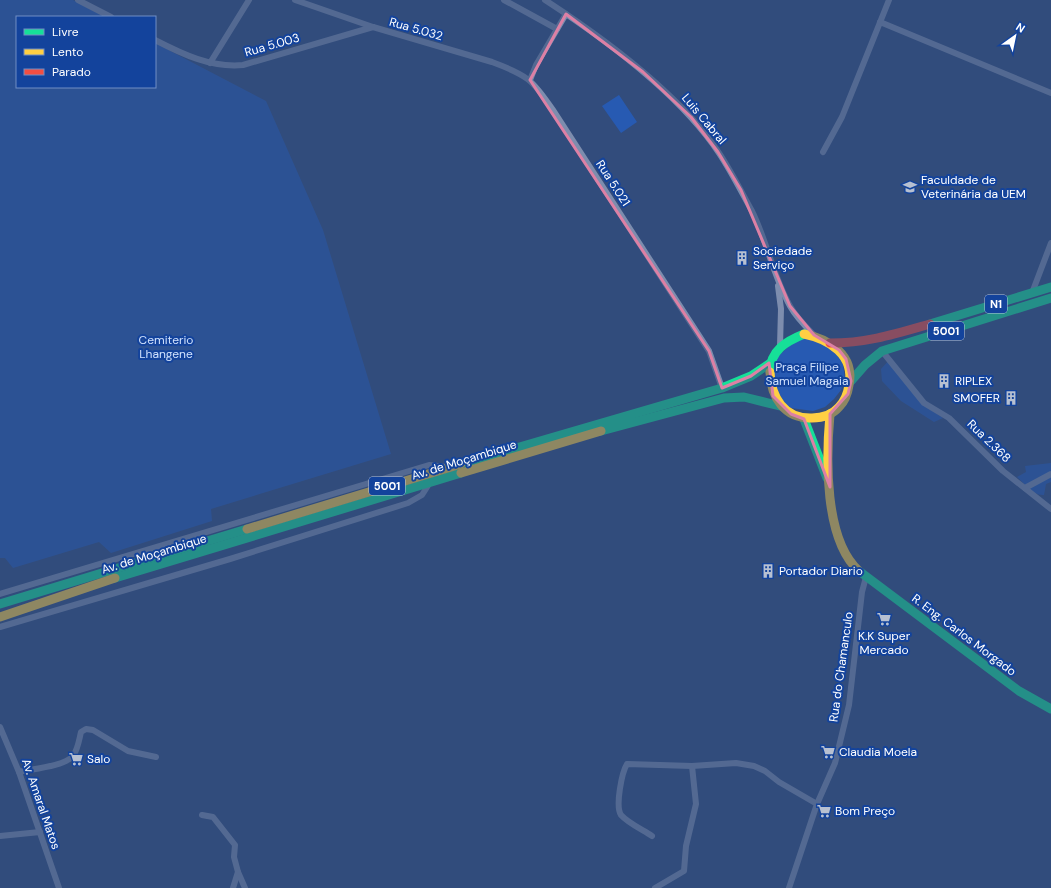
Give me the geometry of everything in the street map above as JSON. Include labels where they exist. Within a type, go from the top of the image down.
[{"type":"main road","name":"N1","points":[[941,320],[1051,287]]},
{"type":"main road","name":"5001","points":[[830,414],[840,406],[848,394],[851,381],[865,365],[882,351],[1051,298]]},
{"type":"main road","name":"5001","points":[[830,344],[870,341],[941,320]]},
{"type":"main road","points":[[780,346],[795,336],[814,335],[839,350],[846,359],[850,370],[851,381]]},
{"type":"main road","name":"Av. de Moçambique","points":[[780,346],[772,362],[770,385],[773,396],[780,406]]},
{"type":"main road","name":"Av. de Moçambique","points":[[0,604],[450,468],[722,388],[751,376],[772,362]]},
{"type":"main road","name":"Av. de Moçambique","points":[[0,617],[115,578],[429,484],[576,438],[724,398],[744,397],[780,406]]},
{"type":"main road","points":[[780,406],[791,414],[804,419],[817,419],[830,414],[828,429],[830,487]]},
{"type":"main road","points":[[804,419],[830,487]]},
{"type":"main road","name":"R. Eng. Carlos Morgado","points":[[830,487],[838,539],[854,567],[1019,691],[1051,709]]},
{"type":"street","points":[[78,0],[109,16]]},
{"type":"street","points":[[210,63],[249,0]]},
{"type":"street","name":"Rua 5.032","points":[[295,0],[373,27],[492,62],[511,69],[530,80]]},
{"type":"street","points":[[504,0],[557,29]]},
{"type":"street","points":[[530,80],[536,65],[566,14],[545,0]]},
{"type":"street","points":[[823,152],[842,117],[889,0]]},
{"type":"street","name":"Luis Cabral","points":[[566,14],[643,72],[691,117],[718,152],[741,190],[755,218],[776,277],[790,306],[799,320],[814,335]]},
{"type":"street","points":[[880,22],[1051,93]]},
{"type":"street","name":"Rua 5.003","points":[[156,40],[197,59],[210,63],[243,65],[373,27]]},
{"type":"street","name":"Rua 5.021","points":[[530,80],[553,110],[709,351],[722,388]]},
{"type":"street","points":[[1032,293],[1051,243]]},
{"type":"street","name":"Luis Cabral","points":[[776,277],[781,309],[780,346]]},
{"type":"street","name":"Rua 2.368","points":[[882,351],[924,403],[949,418],[1003,471],[1051,509]]},
{"type":"street","points":[[0,594],[423,467],[439,465],[450,468]]},
{"type":"street","points":[[1025,488],[1051,474]]},
{"type":"street","points":[[0,627],[230,559],[408,503],[422,495],[429,484]]},
{"type":"street","name":"Rua do Chamanculo","points":[[789,888],[814,812],[835,763],[848,705],[862,592],[866,577]]},
{"type":"street","name":"Av. Amaral Matos","points":[[0,727],[2,736],[20,772],[59,888]]},
{"type":"street","points":[[20,772],[58,764],[72,757],[76,749],[80,732],[86,729],[93,730],[128,751],[156,757]]},
{"type":"street","points":[[652,836],[621,814],[618,806],[621,783],[626,766],[630,762],[692,766],[736,763],[754,766],[765,771],[795,792],[817,804]]},
{"type":"street","points":[[654,888],[684,871],[686,846],[696,804],[692,766]]},
{"type":"street","points":[[202,814],[213,817],[235,845],[234,857],[238,872],[245,888]]},
{"type":"street","points":[[0,836],[40,832]]},
{"type":"street","points":[[233,888],[238,872]]},
{"type":"highlighted area","points":[[566,14],[643,72],[691,117],[718,152],[741,190],[790,306],[814,335],[839,350],[846,359],[851,381],[848,394],[830,414],[830,487],[804,419],[791,414],[773,396],[769,363],[751,376],[722,388],[709,351],[530,80]]},
{"type":"green space","name":"Cemiterio Lhangene","points":[[0,0],[73,0],[103,16],[16,16],[16,88],[156,88],[156,44],[266,101],[323,230],[391,454],[211,509],[212,521],[111,553],[99,542],[13,568],[5,558],[0,558]]},
{"type":"green space","points":[[619,95],[637,122],[621,133],[602,106]]},
{"type":"green space","name":"Praça Filipe Samuel Magaia","points":[[801,335],[841,352],[845,378],[841,390],[825,407],[813,411],[791,408],[786,405],[770,379],[772,362]]},
{"type":"green space","points":[[891,358],[922,404],[943,418],[934,422],[901,401],[882,381],[881,369]]},
{"type":"green space","points":[[1051,463],[1051,482],[1046,484],[1044,495],[1040,495],[1032,491],[1017,477],[1026,472],[1025,466]]},
{"type":"traffic: fast","points":[[930,324],[1051,287]]},
{"type":"traffic: fast","points":[[851,381],[865,365],[882,351],[1051,298]]},
{"type":"traffic: fast","points":[[770,372],[771,364],[776,352],[786,343],[804,334]]},
{"type":"traffic: fast","points":[[461,464],[722,388],[751,376],[772,362]]},
{"type":"traffic: fast","points":[[601,431],[724,398],[744,397],[780,406]]},
{"type":"traffic: fast","points":[[804,419],[827,478]]},
{"type":"traffic: fast","points":[[115,578],[461,473]]},
{"type":"traffic: fast","points":[[0,604],[247,529]]},
{"type":"traffic: fast","points":[[859,571],[1019,691],[1051,709]]},
{"type":"traffic: slow","points":[[770,372],[776,398],[781,405],[794,415],[812,418],[827,416],[841,405],[849,388],[850,374],[844,357],[831,344],[813,336],[804,334]]},
{"type":"traffic: slow","points":[[830,414],[828,475],[833,519],[839,540],[848,557],[859,571]]},
{"type":"traffic: slow","points":[[461,473],[601,431]]},
{"type":"traffic: slow","points":[[247,529],[461,464]]},
{"type":"traffic: slow","points":[[0,617],[115,578]]},
{"type":"traffic: jam","points":[[830,343],[869,340],[930,324]]},
{"type":"place","name":"Faculdade de Veterinária da UEM","points":[[910,187]]},
{"type":"place","name":"Sociedade Serviço","points":[[742,258]]},
{"type":"place","name":"RIPLEX","points":[[944,381]]},
{"type":"place","name":"SMOFER","points":[[1011,398]]},
{"type":"place","name":"Portador Diario","points":[[768,571]]},
{"type":"place","name":"K.K Super Mercado","points":[[884,619]]},
{"type":"place","name":"Claudia Moela","points":[[828,752]]},
{"type":"place","name":"Salo","points":[[76,759]]},
{"type":"place","name":"Bom Preço","points":[[824,811]]}]
